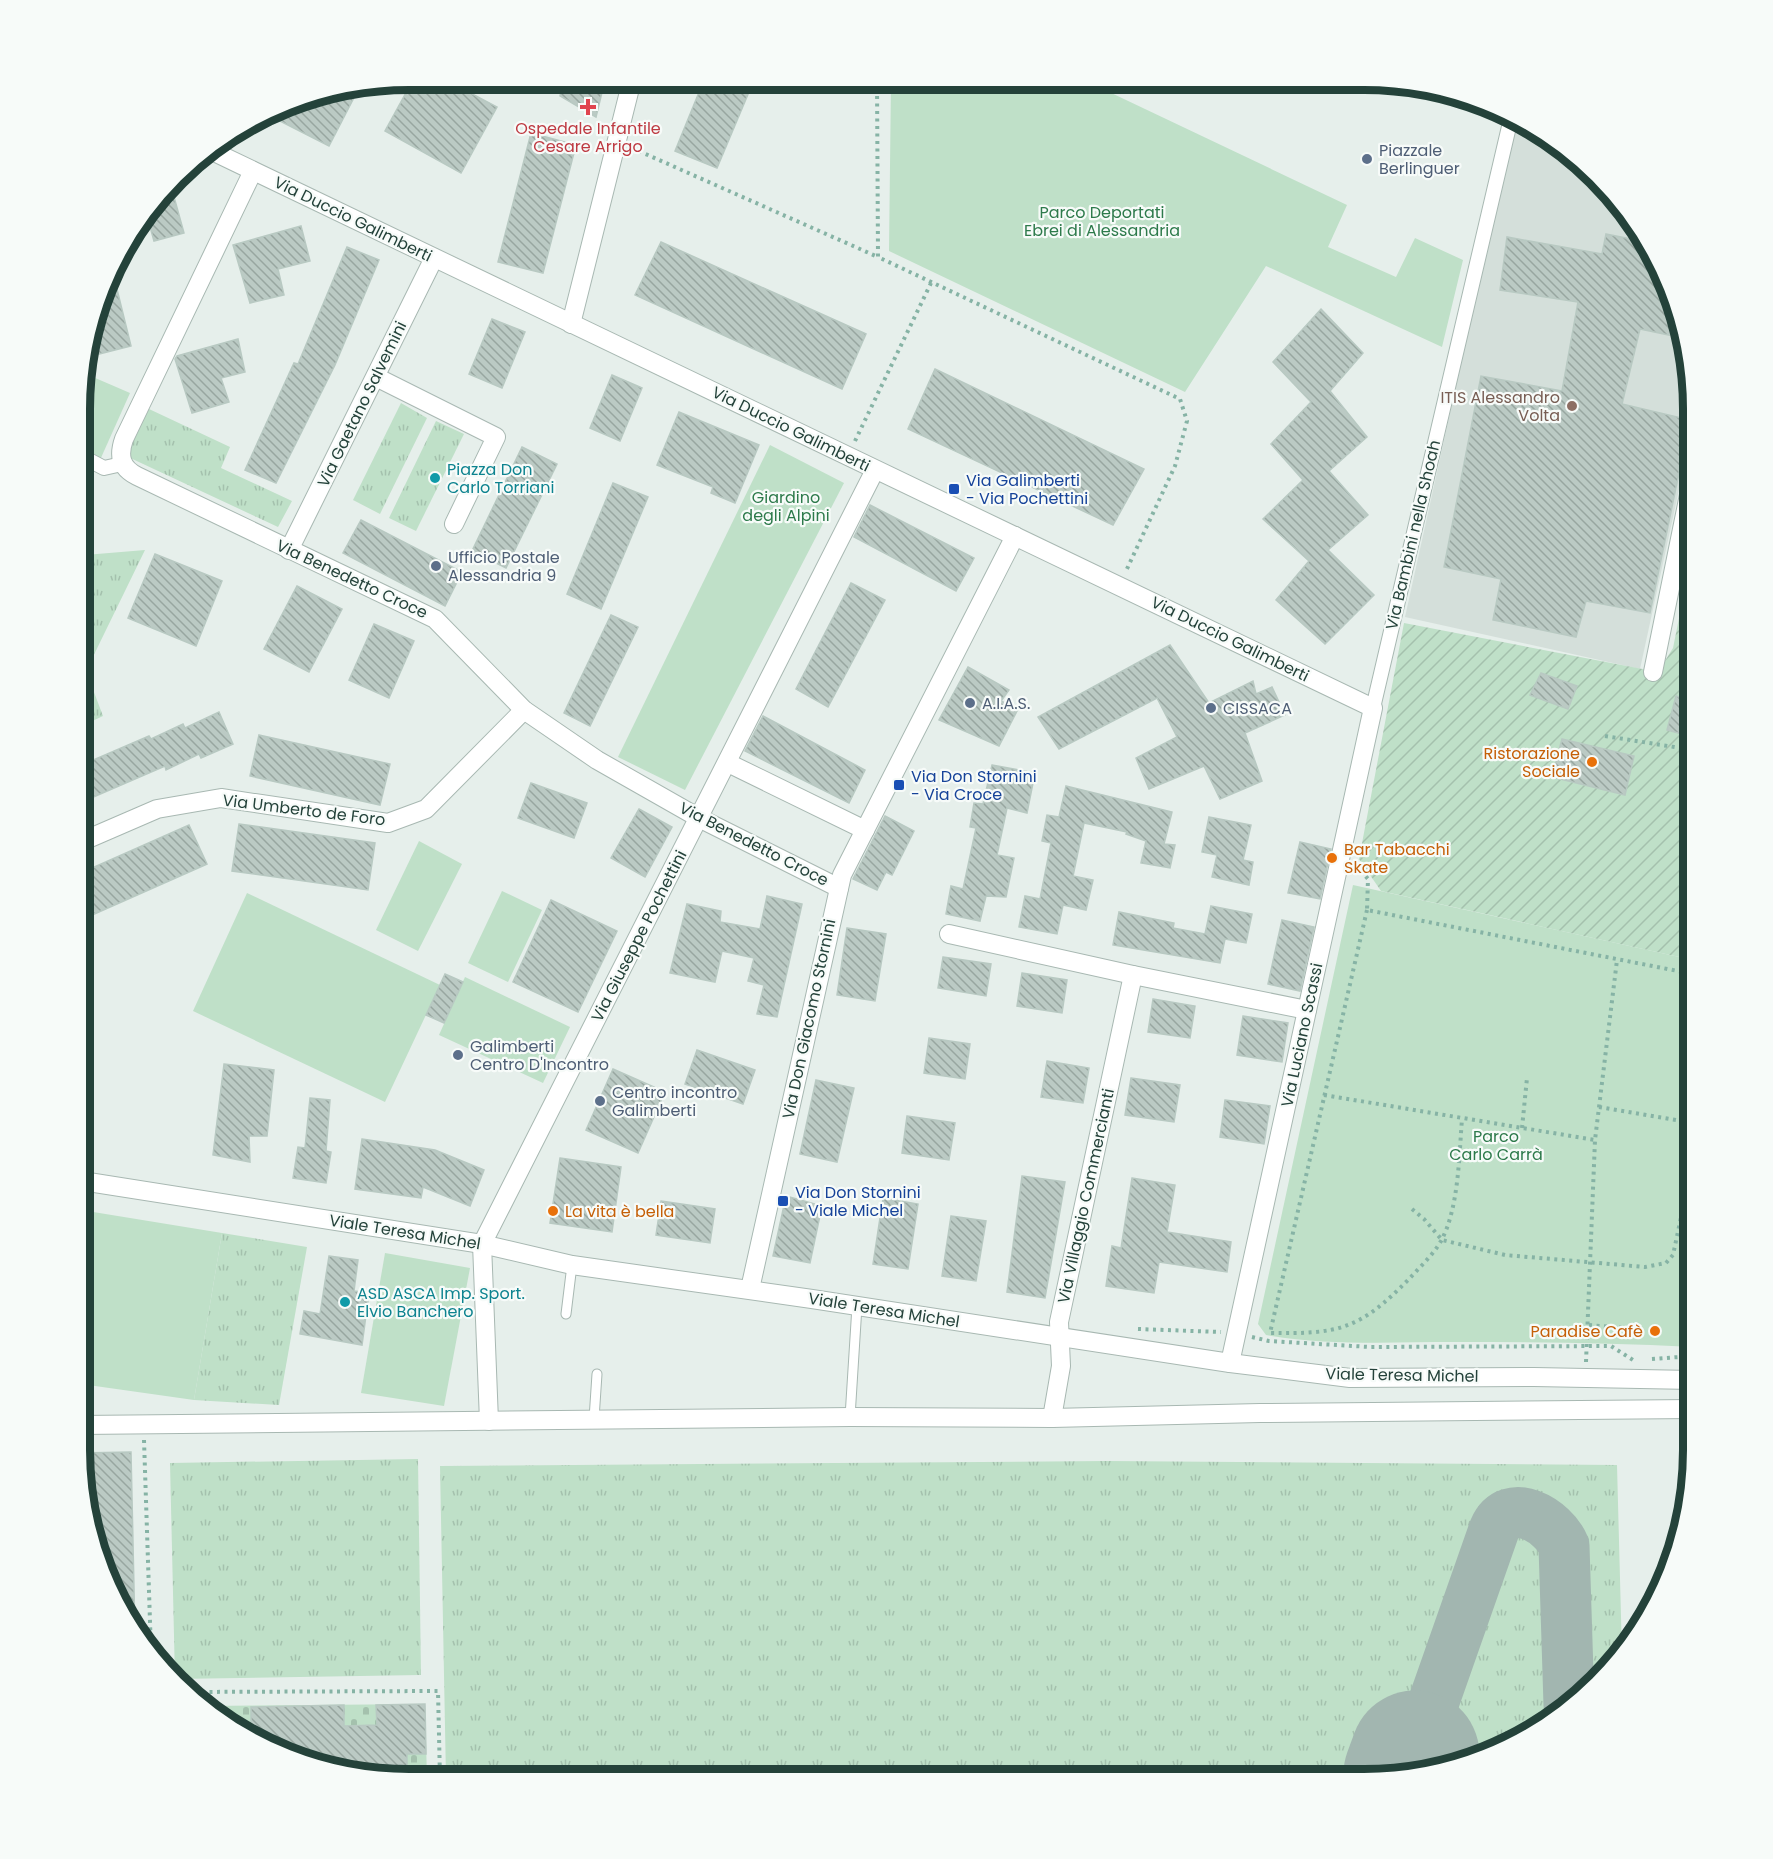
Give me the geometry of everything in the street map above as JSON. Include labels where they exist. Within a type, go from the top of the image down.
[{"type":"street","points":[[571,324],[630,90]]},
{"type":"street","name":"Via Bambini nella Shoah","points":[[1373,708],[1509,125]]},
{"type":"street","name":"Via Duccio Galimberti","points":[[218,154],[1373,708]]},
{"type":"street","points":[[90,461],[104,468],[122,464],[120,455],[124,439],[253,171]]},
{"type":"street","name":"Via Gaetano Salvemini","points":[[289,550],[434,258]]},
{"type":"street","points":[[376,377],[496,437],[454,524]]},
{"type":"street","name":"Via Benedetto Croce","points":[[122,464],[137,476],[435,619],[524,710],[597,760],[699,818],[839,888]]},
{"type":"street","name":"Via Giuseppe Pochettini","points":[[489,1420],[482,1244],[875,470]]},
{"type":"street","points":[[1653,672],[1683,524]]},
{"type":"street","name":"Via Don Giacomo Stornini","points":[[750,1289],[839,888],[848,862],[1015,536]]},
{"type":"street","name":"Via Luciano Scassi","points":[[1230,1363],[1373,708]]},
{"type":"street","name":"Via Umberto de Foro","points":[[90,838],[157,809],[221,798],[388,823],[426,809],[524,710]]},
{"type":"street","points":[[728,763],[864,830]]},
{"type":"street","points":[[950,934],[1133,975],[1307,1010]]},
{"type":"street","name":"Via Villaggio Commercianti","points":[[1052,1418],[1061,1366],[1059,1322],[1133,975]]},
{"type":"street","name":"Viale Teresa Michel","points":[[90,1182],[482,1244],[572,1265],[750,1289],[1230,1363],[1350,1378],[1683,1380]]},
{"type":"street","name":"Viale Teresa Michel","points":[[90,1425],[850,1417],[1052,1418],[1260,1413],[1683,1409]]},
{"type":"lane","points":[[566,1314],[572,1265]]},
{"type":"lane","points":[[850,1417],[857,1306]]},
{"type":"lane","points":[[594,1419],[597,1374]]},
{"type":"path","points":[[876,90],[878,257]]},
{"type":"path","points":[[617,142],[878,257],[1179,399],[1187,421],[1175,466],[1119,586]]},
{"type":"path","points":[[848,456],[931,282]]},
{"type":"path","points":[[1605,736],[1683,748]]},
{"type":"path","points":[[1340,861],[1359,866],[1368,879],[1367,910],[1270,1333],[1318,1334],[1346,1327],[1367,1317],[1421,1267],[1442,1240],[1456,1187],[1462,1119]]},
{"type":"path","points":[[1367,910],[1683,972]]},
{"type":"path","points":[[1584,1378],[1589,1325],[1595,1140],[1617,960]]},
{"type":"path","points":[[1522,1128],[1527,1078]]},
{"type":"path","points":[[1324,1095],[1595,1140]]},
{"type":"path","points":[[1599,1107],[1683,1121]]},
{"type":"path","points":[[1412,1209],[1442,1240],[1505,1255],[1591,1264],[1651,1267],[1670,1260],[1677,1243],[1683,1212]]},
{"type":"path","points":[[1589,1325],[1635,1329]]},
{"type":"path","points":[[1134,1329],[1237,1332],[1269,1341],[1370,1347],[1611,1346],[1634,1361],[1640,1360]]},
{"type":"path","points":[[1646,1360],[1683,1357]]},
{"type":"path","points":[[144,1433],[150,1636]]},
{"type":"path","points":[[201,1692],[438,1691],[440,1769]]},
{"type":"shaded area","name":"ITIS Alessandro Volta","points":[[1513,127],[1541,144],[1574,169],[1590,183],[1617,215],[1640,249],[1659,287],[1677,346],[1682,388],[1683,471],[1640,669],[1405,617]]},
{"type":"green space","name":"Parco Deportati Ebrei di Alessandria","points":[[891,90],[1105,90],[1347,205],[1328,247],[1396,277],[1415,238],[1463,260],[1442,347],[1266,266],[1185,392],[889,251]]},
{"type":"green space","points":[[92,377],[130,393],[100,460],[90,455]]},
{"type":"green space","points":[[401,403],[427,418],[380,514],[353,500]]},
{"type":"green space","points":[[149,409],[230,447],[221,468],[292,501],[278,527],[126,456]]},
{"type":"green space","points":[[436,421],[464,434],[416,531],[389,518]]},
{"type":"green space","name":"Giardino degli Alpini","points":[[770,445],[844,483],[685,790],[618,757]]},
{"type":"green space","points":[[145,550],[90,663],[90,555]]},
{"type":"green space","points":[[1683,598],[1683,958],[1381,891],[1359,859],[1404,623],[1658,672],[1673,648]]},
{"type":"green space","points":[[90,682],[103,716],[90,722]]},
{"type":"green space","points":[[419,841],[462,864],[418,951],[376,930]]},
{"type":"green space","name":"Parco Carlo Carrà","points":[[1353,885],[1683,958],[1683,1347],[1313,1341],[1266,1335],[1258,1324]]},
{"type":"green space","points":[[502,891],[542,910],[508,982],[468,963]]},
{"type":"green space","points":[[247,893],[440,985],[385,1102],[193,1011]]},
{"type":"green space","points":[[465,977],[570,1027],[543,1083],[439,1035]]},
{"type":"green space","points":[[90,1211],[222,1233],[194,1400],[90,1385]]},
{"type":"green space","points":[[222,1233],[307,1247],[279,1405],[194,1400]]},
{"type":"green space","points":[[385,1253],[470,1268],[444,1406],[361,1393]]},
{"type":"green space","points":[[418,1459],[421,1675],[186,1679],[175,1667],[170,1463]]},
{"type":"green space","points":[[1107,1461],[1617,1465],[1622,1638],[1590,1676],[1558,1703],[1524,1726],[1467,1752],[1406,1766],[1364,1769],[446,1769],[440,1466]]},
{"type":"green space","points":[[425,1704],[427,1769],[367,1766],[306,1752],[249,1726],[219,1706]]},
{"type":"building","points":[[407,90],[465,90],[497,107],[461,173],[385,131]]},
{"type":"building","points":[[562,90],[603,90],[596,117],[560,96]]},
{"type":"building","points":[[700,90],[750,90],[717,168],[675,151]]},
{"type":"building","points":[[356,95],[329,146],[276,119],[306,107]]},
{"type":"building","points":[[531,133],[576,145],[543,273],[498,262]]},
{"type":"building","points":[[173,194],[184,233],[154,241],[149,224]]},
{"type":"building","points":[[301,226],[310,261],[278,269],[284,295],[250,303],[233,245]]},
{"type":"building","points":[[1606,234],[1634,240],[1659,287],[1675,336],[1640,329],[1622,404],[1683,418],[1683,454],[1650,613],[1586,601],[1576,637],[1493,620],[1501,579],[1444,567],[1481,376],[1562,391],[1578,302],[1500,290],[1507,237],[1602,254]]},
{"type":"building","points":[[661,242],[866,334],[842,389],[635,295]]},
{"type":"building","points":[[347,247],[379,260],[335,365],[276,483],[245,470],[294,363],[298,364]]},
{"type":"building","points":[[116,284],[131,346],[99,354],[96,344]]},
{"type":"building","points":[[1321,309],[1363,353],[1330,391],[1367,437],[1329,471],[1368,515],[1328,550],[1374,595],[1325,644],[1276,600],[1309,561],[1263,519],[1303,480],[1271,444],[1311,402],[1273,362]]},
{"type":"building","points":[[492,319],[525,332],[502,388],[469,374]]},
{"type":"building","points":[[238,339],[245,372],[221,378],[229,402],[192,413],[175,359],[177,356]]},
{"type":"building","points":[[935,369],[1144,469],[1113,525],[908,429]]},
{"type":"building","points":[[612,375],[642,388],[620,441],[590,428]]},
{"type":"building","points":[[679,412],[759,445],[735,503],[711,493],[713,487],[657,465]]},
{"type":"building","points":[[522,447],[557,464],[506,568],[472,551]]},
{"type":"building","points":[[613,483],[648,497],[601,609],[567,594]]},
{"type":"building","points":[[870,505],[974,558],[956,591],[854,537]]},
{"type":"building","points":[[361,520],[462,572],[445,606],[343,553]]},
{"type":"building","points":[[155,554],[222,581],[196,646],[128,618]]},
{"type":"building","points":[[851,583],[885,600],[828,707],[796,689]]},
{"type":"building","points":[[297,586],[342,609],[309,672],[264,649]]},
{"type":"building","points":[[611,615],[638,627],[590,726],[564,713]]},
{"type":"building","points":[[374,624],[414,641],[389,698],[349,680]]},
{"type":"building","points":[[1170,645],[1209,703],[1253,681],[1256,694],[1272,687],[1285,715],[1245,733],[1262,781],[1220,799],[1204,766],[1149,789],[1136,758],[1177,737],[1157,698],[1059,749],[1038,717]]},
{"type":"building","points":[[968,667],[1009,690],[1001,701],[1018,709],[999,746],[939,720]]},
{"type":"building","points":[[1541,673],[1577,686],[1568,709],[1530,695]]},
{"type":"building","points":[[1676,696],[1683,698],[1683,734],[1667,730]]},
{"type":"building","points":[[219,712],[233,744],[201,758],[199,754],[166,770],[165,766],[90,798],[90,761],[149,736],[151,739],[183,724],[185,728]]},
{"type":"building","points":[[763,716],[865,770],[849,803],[745,751]]},
{"type":"building","points":[[259,735],[390,764],[380,805],[250,776]]},
{"type":"building","points":[[1562,739],[1634,756],[1625,795],[1552,777]]},
{"type":"building","points":[[992,765],[1035,773],[1027,813],[1007,808],[997,855],[1014,858],[1006,897],[986,896],[980,921],[946,914],[951,886],[963,889],[976,828],[970,827],[974,803],[983,804]]},
{"type":"building","points":[[531,783],[587,803],[574,838],[518,818]]},
{"type":"building","points":[[1066,786],[1172,812],[1164,844],[1175,845],[1170,868],[1141,863],[1146,841],[1126,834],[1127,832],[1084,823],[1073,876],[1093,880],[1086,910],[1063,905],[1057,934],[1019,927],[1025,896],[1040,899],[1051,843],[1042,841],[1047,815],[1059,817]]},
{"type":"building","points":[[639,809],[672,827],[645,877],[611,858]]},
{"type":"building","points":[[885,816],[914,831],[892,875],[886,872],[877,890],[853,879]]},
{"type":"building","points":[[1209,817],[1251,825],[1243,860],[1253,862],[1249,885],[1212,877],[1217,855],[1202,852]]},
{"type":"building","points":[[239,824],[375,843],[368,890],[232,871]]},
{"type":"building","points":[[189,825],[207,864],[90,916],[90,869]]},
{"type":"building","points":[[1300,842],[1331,849],[1320,899],[1288,893]]},
{"type":"building","points":[[767,896],[802,904],[777,1017],[757,1014],[764,985],[748,981],[754,958],[722,951],[715,982],[670,973],[687,904],[721,911],[720,922],[760,929]]},
{"type":"building","points":[[551,900],[617,931],[578,1012],[513,982]]},
{"type":"building","points":[[1211,906],[1252,914],[1246,943],[1225,939],[1220,963],[1113,945],[1119,912],[1174,923],[1173,928],[1205,934]]},
{"type":"building","points":[[1282,920],[1314,927],[1300,991],[1268,984]]},
{"type":"building","points":[[847,928],[886,934],[875,1001],[837,995]]},
{"type":"building","points":[[943,957],[991,964],[986,996],[938,988]]},
{"type":"building","points":[[1022,973],[1067,980],[1062,1013],[1017,1006]]},
{"type":"building","points":[[445,974],[463,982],[444,1023],[426,1015]]},
{"type":"building","points":[[1153,999],[1195,1006],[1190,1038],[1148,1032]]},
{"type":"building","points":[[1243,1016],[1288,1023],[1282,1062],[1237,1055]]},
{"type":"building","points":[[929,1038],[970,1044],[965,1079],[924,1073]]},
{"type":"building","points":[[697,1050],[755,1070],[743,1104],[685,1084]]},
{"type":"building","points":[[1047,1061],[1089,1068],[1083,1103],[1041,1097]]},
{"type":"building","points":[[224,1064],[274,1070],[267,1136],[249,1136],[250,1162],[213,1155]]},
{"type":"building","points":[[613,1069],[665,1092],[638,1153],[586,1130]]},
{"type":"building","points":[[1131,1078],[1180,1085],[1174,1122],[1125,1115]]},
{"type":"building","points":[[816,1080],[854,1088],[837,1162],[800,1154]]},
{"type":"building","points":[[310,1098],[330,1100],[326,1151],[331,1152],[326,1183],[293,1178],[298,1147],[305,1148]]},
{"type":"building","points":[[1225,1100],[1270,1106],[1264,1144],[1220,1137]]},
{"type":"building","points":[[907,1116],[955,1123],[949,1160],[902,1153]]},
{"type":"building","points":[[362,1139],[435,1150],[484,1170],[470,1206],[423,1187],[421,1198],[355,1189]]},
{"type":"building","points":[[560,1158],[621,1167],[612,1232],[550,1223]]},
{"type":"building","points":[[1022,1176],[1065,1182],[1045,1298],[1007,1292]]},
{"type":"building","points":[[1132,1178],[1175,1185],[1167,1232],[1231,1242],[1227,1272],[1159,1262],[1154,1293],[1106,1286],[1112,1246],[1121,1248]]},
{"type":"building","points":[[786,1196],[822,1206],[810,1263],[773,1256]]},
{"type":"building","points":[[883,1198],[918,1204],[908,1269],[873,1264]]},
{"type":"building","points":[[661,1201],[715,1209],[710,1243],[656,1235]]},
{"type":"building","points":[[951,1216],[986,1221],[976,1281],[942,1276]]},
{"type":"building","name":"ASD ASCA Imp. Sport. Elvio Banchero","points":[[329,1256],[358,1260],[354,1291],[369,1293],[362,1345],[300,1334],[304,1311],[320,1314]]},
{"type":"building","points":[[131,1452],[135,1612],[114,1572],[101,1533],[93,1492],[90,1453]]},
{"type":"building","points":[[425,1704],[426,1754],[407,1754],[407,1769],[367,1766],[326,1758],[315,1755],[315,1752],[307,1752],[287,1745],[249,1726],[251,1726],[251,1707],[344,1705],[344,1726],[377,1725],[376,1705]]},
{"type":"taxiway","points":[[1434,1761],[1415,1755],[1494,1530],[1501,1519],[1510,1514],[1531,1515],[1541,1520],[1559,1537],[1564,1546],[1569,1694]]},
{"type":"runway","points":[[1411,1765],[1415,1755]]},
{"type":"place","name":"Ospedale Infantile Cesare Arrigo","points":[[588,107]]},
{"type":"place","name":"Piazzale Berlinguer","points":[[1367,159]]},
{"type":"place","name":"ITIS Alessandro Volta","points":[[1572,406]]},
{"type":"place","name":"Piazza Don Carlo Torriani","points":[[435,478]]},
{"type":"place","name":"Via Galimberti - Via Pochettini","points":[[954,489]]},
{"type":"place","name":"Ufficio Postale Alessandria 9","points":[[436,566]]},
{"type":"place","name":"A.I.A.S.","points":[[970,703]]},
{"type":"place","name":"CISSACA","points":[[1211,708]]},
{"type":"place","name":"Ristorazione Sociale","points":[[1592,762]]},
{"type":"place","name":"Via Don Stornini - Via Croce","points":[[899,785]]},
{"type":"place","name":"Bar Tabacchi Skate","points":[[1332,858]]},
{"type":"place","name":"Galimberti Centro D'Incontro","points":[[458,1055]]},
{"type":"place","name":"Centro incontro Galimberti","points":[[600,1101]]},
{"type":"place","name":"Via Don Stornini - Viale Michel","points":[[783,1201]]},
{"type":"place","name":"La vita è bella","points":[[553,1211]]},
{"type":"place","name":"ASD ASCA Imp. Sport. Elvio Banchero","points":[[345,1302]]},
{"type":"place","name":"Paradise Cafè","points":[[1655,1331]]}]
